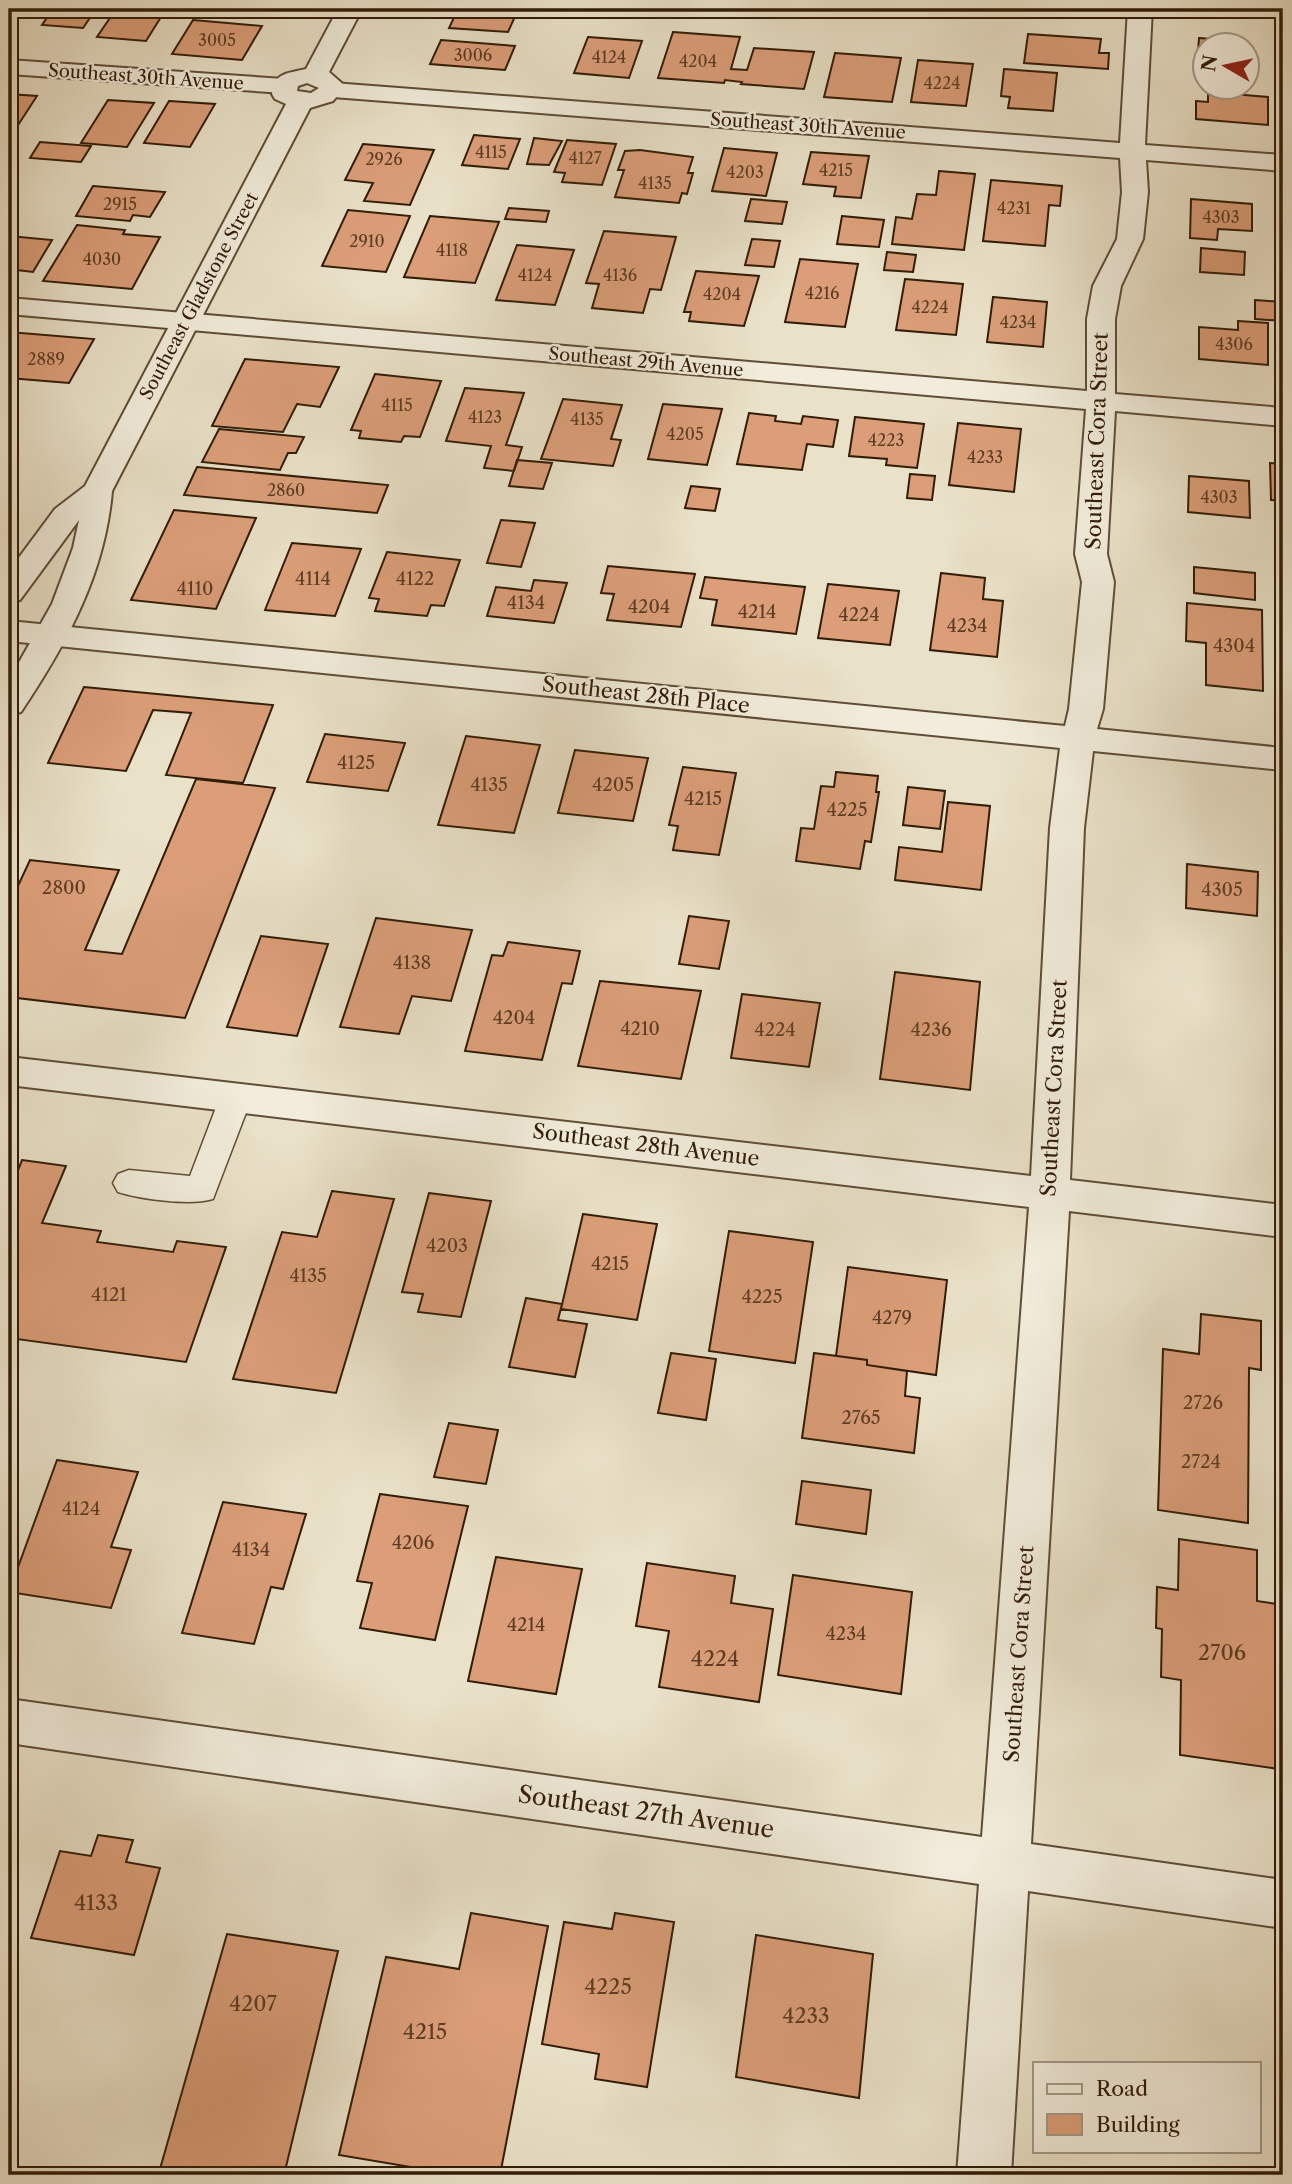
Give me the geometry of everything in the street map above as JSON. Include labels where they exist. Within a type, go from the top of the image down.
[{"type":"street","points":[[292,93],[292,79],[323,83],[350,9]]},
{"type":"street","name":"Southeast Cora Street","points":[[984,2175],[1050,1192],[1066,828],[1078,738],[1086,709],[1098,582],[1091,554],[1101,401],[1101,319],[1107,286],[1130,239],[1133,223],[1135,192],[1132,152],[1140,9]]},
{"type":"street","name":"Southeast 30th Avenue","points":[[9,67],[292,93]]},
{"type":"street","name":"Southeast 30th Avenue","points":[[323,83],[1283,163]]},
{"type":"street","name":"Southeast Gladstone Street","points":[[9,593],[66,515],[97,491],[185,322],[292,93]]},
{"type":"street","name":"Southeast 29th Avenue","points":[[9,306],[1283,417]]},
{"type":"street","name":"Southeast Gladstone Street","points":[[9,705],[52,636],[70,600],[96,518],[97,491]]},
{"type":"street","name":"Southeast 28th Place","points":[[9,631],[1283,758]]},
{"type":"street","name":"Southeast 28th Avenue","points":[[9,1071],[1283,1221]]},
{"type":"street","name":"Southeast 27th Avenue","points":[[9,1721],[1283,1904]]},
{"type":"lane","points":[[129,1183],[201,1190],[236,1097]]},
{"type":"building","points":[[53,9],[96,9],[83,28],[42,25]]},
{"type":"building","points":[[116,9],[166,9],[146,41],[97,37]]},
{"type":"building","points":[[269,9],[264,16],[201,11]]},
{"type":"building","points":[[458,9],[518,10],[508,32],[449,28]]},
{"type":"building","points":[[549,9],[586,9],[583,18],[547,16]]},
{"type":"building","points":[[755,9],[792,9],[790,17],[753,14]]},
{"type":"building","points":[[1020,9],[1072,9],[1071,16],[1019,13]]},
{"type":"building","points":[[1210,9],[1265,9],[1265,17],[1210,13]]},
{"type":"building","points":[[193,20],[262,26],[242,60],[172,54]]},
{"type":"building","points":[[673,32],[740,37],[731,69],[747,70],[754,48],[814,52],[804,89],[741,84],[742,82],[725,80],[724,83],[658,78]]},
{"type":"building","points":[[1028,34],[1101,39],[1099,53],[1109,53],[1108,69],[1024,63]]},
{"type":"building","points":[[588,37],[642,41],[629,78],[574,73]]},
{"type":"building","points":[[441,40],[515,46],[505,70],[430,64]]},
{"type":"building","points":[[835,53],[901,58],[892,102],[824,97]]},
{"type":"building","points":[[918,60],[973,64],[966,106],[911,102]]},
{"type":"building","points":[[1004,69],[1057,73],[1053,111],[1008,108],[1010,97],[1001,96]]},
{"type":"building","points":[[9,94],[37,96],[9,139]]},
{"type":"building","points":[[1260,96],[1268,97],[1268,125],[1196,119],[1196,102],[1260,102]]},
{"type":"building","points":[[108,100],[154,103],[127,147],[81,143]]},
{"type":"building","points":[[169,101],[215,104],[190,147],[144,143]]},
{"type":"building","points":[[474,135],[520,139],[508,169],[462,165]]},
{"type":"building","points":[[534,138],[562,141],[549,165],[527,164]]},
{"type":"building","points":[[567,140],[616,144],[602,185],[562,182],[565,173],[554,172]]},
{"type":"building","points":[[40,142],[91,146],[81,162],[30,158]]},
{"type":"building","points":[[363,144],[434,150],[410,205],[364,201],[373,183],[345,180]]},
{"type":"building","points":[[724,148],[777,153],[766,196],[712,191]]},
{"type":"building","points":[[640,150],[693,157],[688,173],[693,173],[687,194],[682,193],[679,203],[615,197],[624,170],[618,170],[625,151]]},
{"type":"building","points":[[811,152],[869,156],[861,198],[834,196],[836,187],[803,184]]},
{"type":"building","points":[[939,171],[975,174],[964,250],[892,244],[896,217],[912,219],[917,194],[936,195]]},
{"type":"building","points":[[991,180],[1062,186],[1060,206],[1049,205],[1045,246],[983,241]]},
{"type":"building","points":[[93,186],[165,192],[150,217],[133,215],[130,221],[76,216]]},
{"type":"building","points":[[751,199],[787,202],[782,224],[745,221]]},
{"type":"building","points":[[1191,199],[1252,204],[1252,231],[1218,229],[1217,240],[1190,238]]},
{"type":"building","points":[[509,208],[549,211],[546,222],[505,219]]},
{"type":"building","points":[[348,210],[410,216],[386,272],[322,266]]},
{"type":"building","points":[[430,216],[499,222],[475,283],[404,277]]},
{"type":"building","points":[[842,216],[884,220],[879,247],[837,244]]},
{"type":"building","points":[[77,225],[125,230],[123,234],[160,237],[132,289],[43,281]]},
{"type":"building","points":[[604,231],[676,237],[661,290],[650,289],[643,313],[592,308],[599,284],[586,283]]},
{"type":"building","points":[[9,236],[52,240],[33,272],[9,269]]},
{"type":"building","points":[[752,239],[780,241],[774,267],[745,265]]},
{"type":"building","points":[[517,245],[574,250],[555,305],[496,300]]},
{"type":"building","points":[[1201,248],[1245,252],[1244,275],[1200,272]]},
{"type":"building","points":[[887,252],[916,255],[913,272],[884,270]]},
{"type":"building","points":[[800,259],[858,264],[845,327],[785,322]]},
{"type":"building","points":[[696,271],[759,276],[744,326],[689,321],[691,312],[684,312]]},
{"type":"building","points":[[905,279],[963,284],[956,335],[896,330]]},
{"type":"building","points":[[993,297],[1047,302],[1043,347],[987,342]]},
{"type":"building","points":[[1255,300],[1283,302],[1283,321],[1255,319]]},
{"type":"building","points":[[1238,321],[1268,323],[1268,365],[1199,359],[1199,327],[1238,330]]},
{"type":"building","points":[[9,332],[94,339],[69,383],[9,378]]},
{"type":"building","points":[[245,359],[339,367],[320,407],[297,404],[283,432],[212,426]]},
{"type":"building","points":[[375,374],[441,381],[420,437],[404,436],[401,442],[359,438],[361,431],[351,430]]},
{"type":"building","points":[[465,388],[524,393],[506,445],[522,447],[514,471],[484,468],[491,446],[446,441]]},
{"type":"building","points":[[563,399],[622,405],[611,439],[621,440],[613,466],[541,459]]},
{"type":"building","points":[[663,404],[722,409],[707,465],[648,459]]},
{"type":"building","points":[[749,413],[776,416],[775,421],[801,424],[803,416],[838,420],[833,447],[807,444],[802,470],[737,464]]},
{"type":"building","points":[[855,417],[924,424],[917,468],[886,465],[887,459],[849,456]]},
{"type":"building","points":[[958,423],[1021,429],[1014,492],[949,485]]},
{"type":"building","points":[[219,429],[304,437],[296,453],[288,453],[280,470],[202,462]]},
{"type":"building","points":[[517,460],[552,463],[543,489],[509,486]]},
{"type":"building","points":[[1270,463],[1283,464],[1283,501],[1271,500]]},
{"type":"building","points":[[197,467],[388,485],[377,513],[184,495]]},
{"type":"building","points":[[910,474],[935,476],[932,500],[907,498]]},
{"type":"building","points":[[1189,476],[1249,481],[1250,518],[1188,512]]},
{"type":"building","points":[[691,486],[720,489],[715,511],[685,508]]},
{"type":"building","points":[[174,510],[256,518],[216,609],[131,600]]},
{"type":"building","points":[[501,520],[535,523],[521,567],[487,563]]},
{"type":"building","points":[[292,543],[361,549],[335,616],[265,610]]},
{"type":"building","points":[[387,552],[460,560],[444,606],[431,605],[427,616],[375,611],[379,599],[369,598]]},
{"type":"building","points":[[608,566],[695,574],[681,627],[607,620],[614,594],[601,593]]},
{"type":"building","points":[[1194,567],[1255,573],[1255,600],[1194,593]]},
{"type":"building","points":[[941,573],[985,578],[983,599],[1003,601],[997,657],[930,650]]},
{"type":"building","points":[[705,577],[805,587],[796,634],[712,625],[717,600],[700,598]]},
{"type":"building","points":[[534,580],[567,583],[554,623],[487,616],[496,587],[531,591]]},
{"type":"building","points":[[828,584],[899,591],[890,645],[818,638]]},
{"type":"building","points":[[1187,603],[1262,610],[1263,691],[1206,685],[1206,643],[1186,641]]},
{"type":"building","points":[[84,687],[273,705],[243,783],[166,775],[191,713],[153,710],[126,771],[48,763]]},
{"type":"building","points":[[325,734],[405,743],[388,791],[307,782]]},
{"type":"building","points":[[466,736],[540,745],[514,833],[438,825]]},
{"type":"building","points":[[575,750],[648,758],[633,821],[558,813]]},
{"type":"building","points":[[683,767],[736,773],[719,855],[673,850],[678,826],[669,825]]},
{"type":"building","points":[[836,772],[878,776],[876,792],[879,792],[871,842],[865,841],[860,869],[796,861],[801,828],[814,829],[821,786],[834,787]]},
{"type":"building","points":[[196,779],[275,788],[185,1018],[9,997],[9,905],[30,860],[119,870],[85,950],[122,954]]},
{"type":"building","points":[[908,787],[945,791],[940,829],[903,825]]},
{"type":"building","points":[[948,802],[990,806],[981,890],[895,880],[899,847],[942,852]]},
{"type":"building","points":[[1187,864],[1258,872],[1257,916],[1186,908]]},
{"type":"building","points":[[689,916],[729,921],[719,969],[679,964]]},
{"type":"building","points":[[376,918],[472,930],[451,1001],[412,996],[399,1034],[340,1027]]},
{"type":"building","points":[[261,936],[328,944],[297,1036],[227,1027]]},
{"type":"building","points":[[508,942],[580,951],[572,984],[562,983],[542,1060],[465,1051],[492,955],[503,956]]},
{"type":"building","points":[[895,972],[980,982],[970,1090],[880,1079]]},
{"type":"building","points":[[600,981],[701,991],[681,1079],[578,1066]]},
{"type":"building","points":[[742,994],[820,1003],[809,1067],[731,1058]]},
{"type":"building","points":[[22,1160],[66,1166],[42,1223],[101,1231],[97,1242],[173,1252],[177,1241],[226,1247],[186,1362],[9,1338],[9,1192]]},
{"type":"building","points":[[332,1191],[394,1199],[336,1393],[233,1379],[282,1232],[317,1237]]},
{"type":"building","points":[[429,1193],[491,1201],[461,1317],[418,1312],[423,1294],[402,1292]]},
{"type":"building","points":[[583,1214],[657,1224],[637,1320],[561,1309]]},
{"type":"building","points":[[729,1231],[813,1242],[795,1363],[709,1351]]},
{"type":"building","points":[[848,1267],[947,1280],[936,1375],[867,1365],[867,1360],[836,1356]]},
{"type":"building","points":[[526,1298],[562,1304],[558,1320],[587,1324],[575,1377],[509,1367]]},
{"type":"building","points":[[1201,1314],[1261,1321],[1261,1370],[1249,1368],[1248,1523],[1158,1510],[1163,1349],[1199,1354]]},
{"type":"building","points":[[671,1353],[716,1359],[706,1420],[658,1413]]},
{"type":"building","points":[[814,1353],[867,1360],[867,1365],[907,1371],[905,1396],[920,1398],[914,1453],[802,1438]]},
{"type":"building","points":[[449,1423],[498,1430],[486,1484],[434,1477]]},
{"type":"building","points":[[57,1460],[138,1472],[111,1547],[131,1550],[111,1608],[9,1592]]},
{"type":"building","points":[[802,1481],[871,1490],[866,1534],[796,1524]]},
{"type":"building","points":[[380,1494],[468,1506],[435,1640],[360,1628],[372,1583],[357,1581]]},
{"type":"building","points":[[223,1502],[306,1514],[283,1589],[271,1587],[254,1644],[182,1633]]},
{"type":"building","points":[[1179,1539],[1257,1550],[1257,1601],[1277,1604],[1277,1552],[1283,1553],[1283,1728],[1279,1727],[1279,1769],[1180,1755],[1181,1680],[1161,1677],[1162,1629],[1156,1628],[1157,1587],[1178,1590]]},
{"type":"building","points":[[496,1557],[582,1569],[556,1694],[468,1681]]},
{"type":"building","points":[[647,1563],[735,1576],[731,1603],[773,1609],[759,1702],[659,1687],[669,1631],[636,1626]]},
{"type":"building","points":[[793,1575],[912,1592],[901,1694],[778,1675]]},
{"type":"building","points":[[98,1835],[133,1840],[126,1862],[160,1868],[134,1955],[31,1938],[60,1851],[91,1856]]},
{"type":"building","points":[[471,1913],[548,1926],[500,2175],[458,2175],[339,2155],[386,1957],[459,1969]]},
{"type":"building","points":[[615,1913],[674,1922],[647,2087],[595,2079],[599,2054],[542,2044],[564,1922],[612,1929]]},
{"type":"building","points":[[227,1934],[338,1951],[284,2175],[200,2175],[160,2169]]},
{"type":"building","points":[[756,1935],[873,1954],[859,2098],[736,2077]]}]
